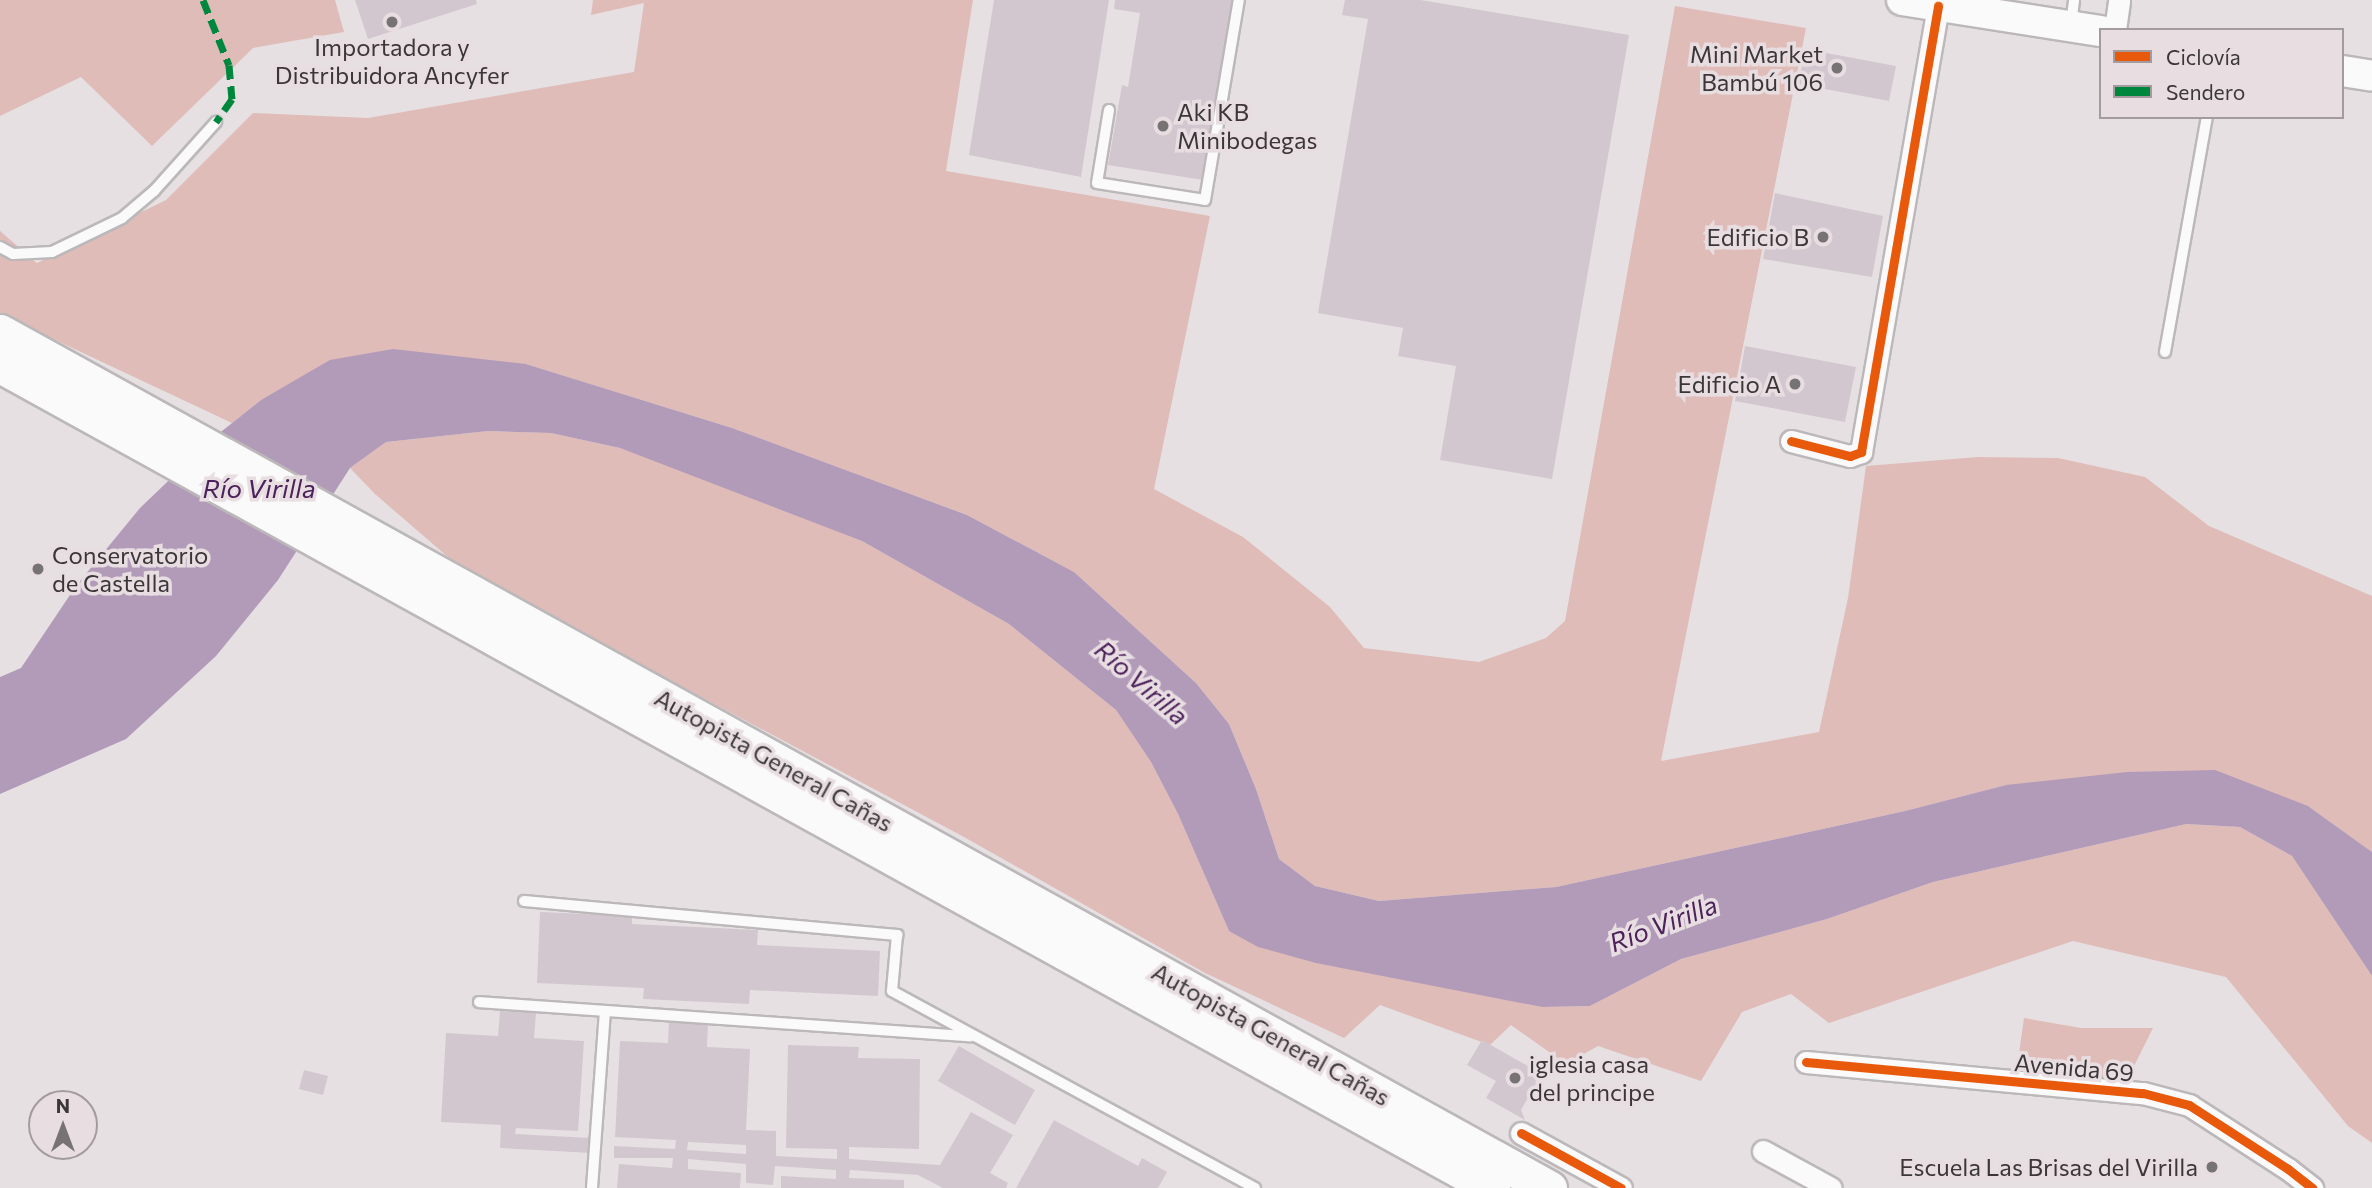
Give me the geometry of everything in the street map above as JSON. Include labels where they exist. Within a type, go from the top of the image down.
[{"type":"highway","name":"Autopista General Cañas","points":[[0,332],[97,402],[478,613],[1492,1188]]},
{"type":"highway","name":"Autopista General Cañas","points":[[0,365],[97,402]]},
{"type":"highway","name":"Autopista General Cañas","points":[[478,613],[1549,1188]]},
{"type":"main road","points":[[1902,0],[1938,6],[2073,13],[2099,30]]},
{"type":"main road","points":[[2344,71],[2372,76]]},
{"type":"street","points":[[2115,28],[2119,0]]},
{"type":"street","points":[[1791,441],[1850,456],[1861,452],[1938,6]]},
{"type":"street","name":"Avenida 69","points":[[1806,1062],[2143,1093],[2189,1105],[2288,1169],[2312,1188]]},
{"type":"street","points":[[1521,1133],[1620,1188]]},
{"type":"street","points":[[1763,1151],[1831,1188]]},
{"type":"lane","points":[[1109,110],[1097,183],[1205,200],[1239,0]]},
{"type":"lane","points":[[2165,352],[2207,119]]},
{"type":"lane","points":[[0,247],[13,254],[52,252],[122,218],[153,191],[216,122]]},
{"type":"lane","points":[[524,901],[897,935],[892,991],[1255,1188]]},
{"type":"lane","points":[[479,1002],[978,1036]]},
{"type":"lane","points":[[592,1188],[604,1011]]},
{"type":"shaded area","points":[[0,0],[335,0],[344,32],[253,48],[152,146],[81,77],[0,116]]},
{"type":"shaded area","points":[[593,0],[973,0],[946,171],[1210,216],[1154,489],[1243,537],[1330,607],[1364,648],[1479,662],[1546,638],[1565,621],[1675,6],[1806,28],[1661,761],[1819,732],[1848,598],[1866,466],[1978,457],[2058,458],[2145,477],[2209,526],[2372,596],[2372,852],[2308,806],[2006,785],[1905,811],[1556,887],[1379,901],[1315,886],[1279,859],[1256,789],[1229,724],[1196,683],[1074,572],[967,515],[732,428],[526,364],[261,400],[232,423],[0,314],[0,231],[37,263],[166,200],[253,113],[368,118],[634,72],[644,3],[591,15]]},
{"type":"shaded area","points":[[488,431],[551,433],[620,448],[711,481],[862,541],[1009,624],[1116,710],[1151,762],[1178,814],[1229,931],[1464,991],[1542,1007],[1590,1006],[1681,959],[1827,919],[1933,882],[2185,824],[2240,827],[2292,856],[2372,976],[2372,1143],[2348,1126],[2226,977],[2073,941],[1829,1023],[1791,994],[1742,1012],[1701,1081],[1598,1046],[1566,1064],[1511,1025],[1490,1045],[1380,1005],[1344,1038],[1205,973],[964,837],[463,570],[375,494],[350,468],[386,442]]},
{"type":"shaded area","points":[[2024,1018],[2081,1028],[2153,1028],[2124,1086],[2016,1075]]},
{"type":"water","name":"Río Virilla","points":[[393,349],[526,364],[732,428],[967,515],[1074,572],[1196,683],[1229,724],[1256,789],[1279,859],[1315,886],[1379,901],[1556,887],[1905,811],[2006,785],[2127,772],[2215,770],[2308,806],[2372,852],[2372,976],[2292,856],[2240,827],[2186,824],[1933,882],[1827,919],[1681,959],[1590,1006],[1542,1007],[1316,963],[1258,947],[1229,931],[1178,814],[1151,762],[1116,710],[1009,624],[862,541],[620,448],[551,433],[488,431],[386,442],[350,468],[278,580],[216,656],[126,739],[0,794],[0,677],[21,668],[76,586],[140,508],[212,439],[261,400],[330,360]]},
{"type":"building","name":"Importadora y Distribuidora Ancyfer","points":[[355,0],[476,0],[477,4],[368,39]]},
{"type":"building","points":[[994,0],[1109,0],[1081,177],[969,155]]},
{"type":"building","name":"Aki KB Minibodegas","points":[[1115,0],[1232,0],[1203,180],[1108,165],[1122,85],[1128,87],[1140,13],[1114,9]]},
{"type":"building","points":[[1345,0],[1421,0],[1629,35],[1552,479],[1440,460],[1456,366],[1398,356],[1403,328],[1318,313],[1368,19],[1342,15]]},
{"type":"building","points":[[1805,49],[1896,66],[1889,101],[1798,84]]},
{"type":"building","name":"Edificio B","points":[[1775,193],[1883,216],[1872,277],[1763,259]]},
{"type":"building","name":"Edificio A","points":[[1745,346],[1856,367],[1845,422],[1735,401]]},
{"type":"building","points":[[540,912],[632,916],[632,924],[758,930],[757,945],[880,951],[878,996],[750,990],[749,1004],[643,999],[644,988],[537,983]]},
{"type":"building","points":[[500,1011],[536,1013],[534,1038],[584,1041],[578,1131],[516,1128],[515,1134],[591,1138],[591,1153],[500,1148],[501,1125],[441,1122],[446,1033],[498,1036]]},
{"type":"building","points":[[669,1020],[708,1022],[707,1047],[750,1049],[746,1130],[776,1131],[776,1156],[837,1159],[837,1149],[786,1148],[788,1045],[859,1047],[858,1058],[920,1059],[919,1149],[849,1147],[849,1159],[940,1165],[971,1112],[1013,1135],[990,1173],[1008,1183],[1006,1188],[943,1188],[918,1175],[850,1170],[849,1178],[904,1180],[904,1188],[781,1188],[781,1176],[836,1179],[836,1170],[775,1166],[773,1185],[746,1183],[746,1164],[688,1159],[688,1169],[741,1173],[740,1188],[617,1188],[619,1164],[672,1168],[673,1158],[614,1158],[614,1146],[675,1149],[676,1140],[615,1137],[620,1041],[668,1043]],"holes":[[[688,1142],[746,1145],[746,1154],[687,1150]]]},
{"type":"building","name":"iglesia casa del principe","points":[[1482,1040],[1542,1074],[1521,1110],[1525,1120],[1486,1098],[1496,1081],[1467,1065]]},
{"type":"building","points":[[959,1046],[1035,1090],[1015,1125],[938,1081]]},
{"type":"building","points":[[304,1070],[328,1076],[323,1095],[299,1089]]},
{"type":"building","points":[[1054,1120],[1138,1166],[1142,1158],[1167,1172],[1158,1188],[1016,1188]]},
{"type":"marked path","points":[[203,0],[229,65],[232,99],[216,122]]},
{"type":"cycle path","points":[[1791,441],[1850,456],[1861,452],[1938,6]]},
{"type":"cycle path","points":[[1806,1062],[2143,1093],[2189,1105],[2288,1169],[2312,1188]]},
{"type":"cycle path","points":[[1521,1133],[1621,1188]]},
{"type":"place","name":"Importadora y Distribuidora Ancyfer","points":[[392,22]]},
{"type":"place","name":"Mini Market Bambú 106","points":[[1837,68]]},
{"type":"place","name":"Aki KB Minibodegas","points":[[1163,126]]},
{"type":"place","name":"Edificio B","points":[[1823,237]]},
{"type":"place","name":"Edificio A","points":[[1795,384]]},
{"type":"place","name":"Conservatorio de Castella","points":[[38,569]]},
{"type":"place","name":"iglesia casa del principe","points":[[1515,1078]]},
{"type":"place","name":"Escuela Las Brisas del Virilla","points":[[2212,1167]]}]
